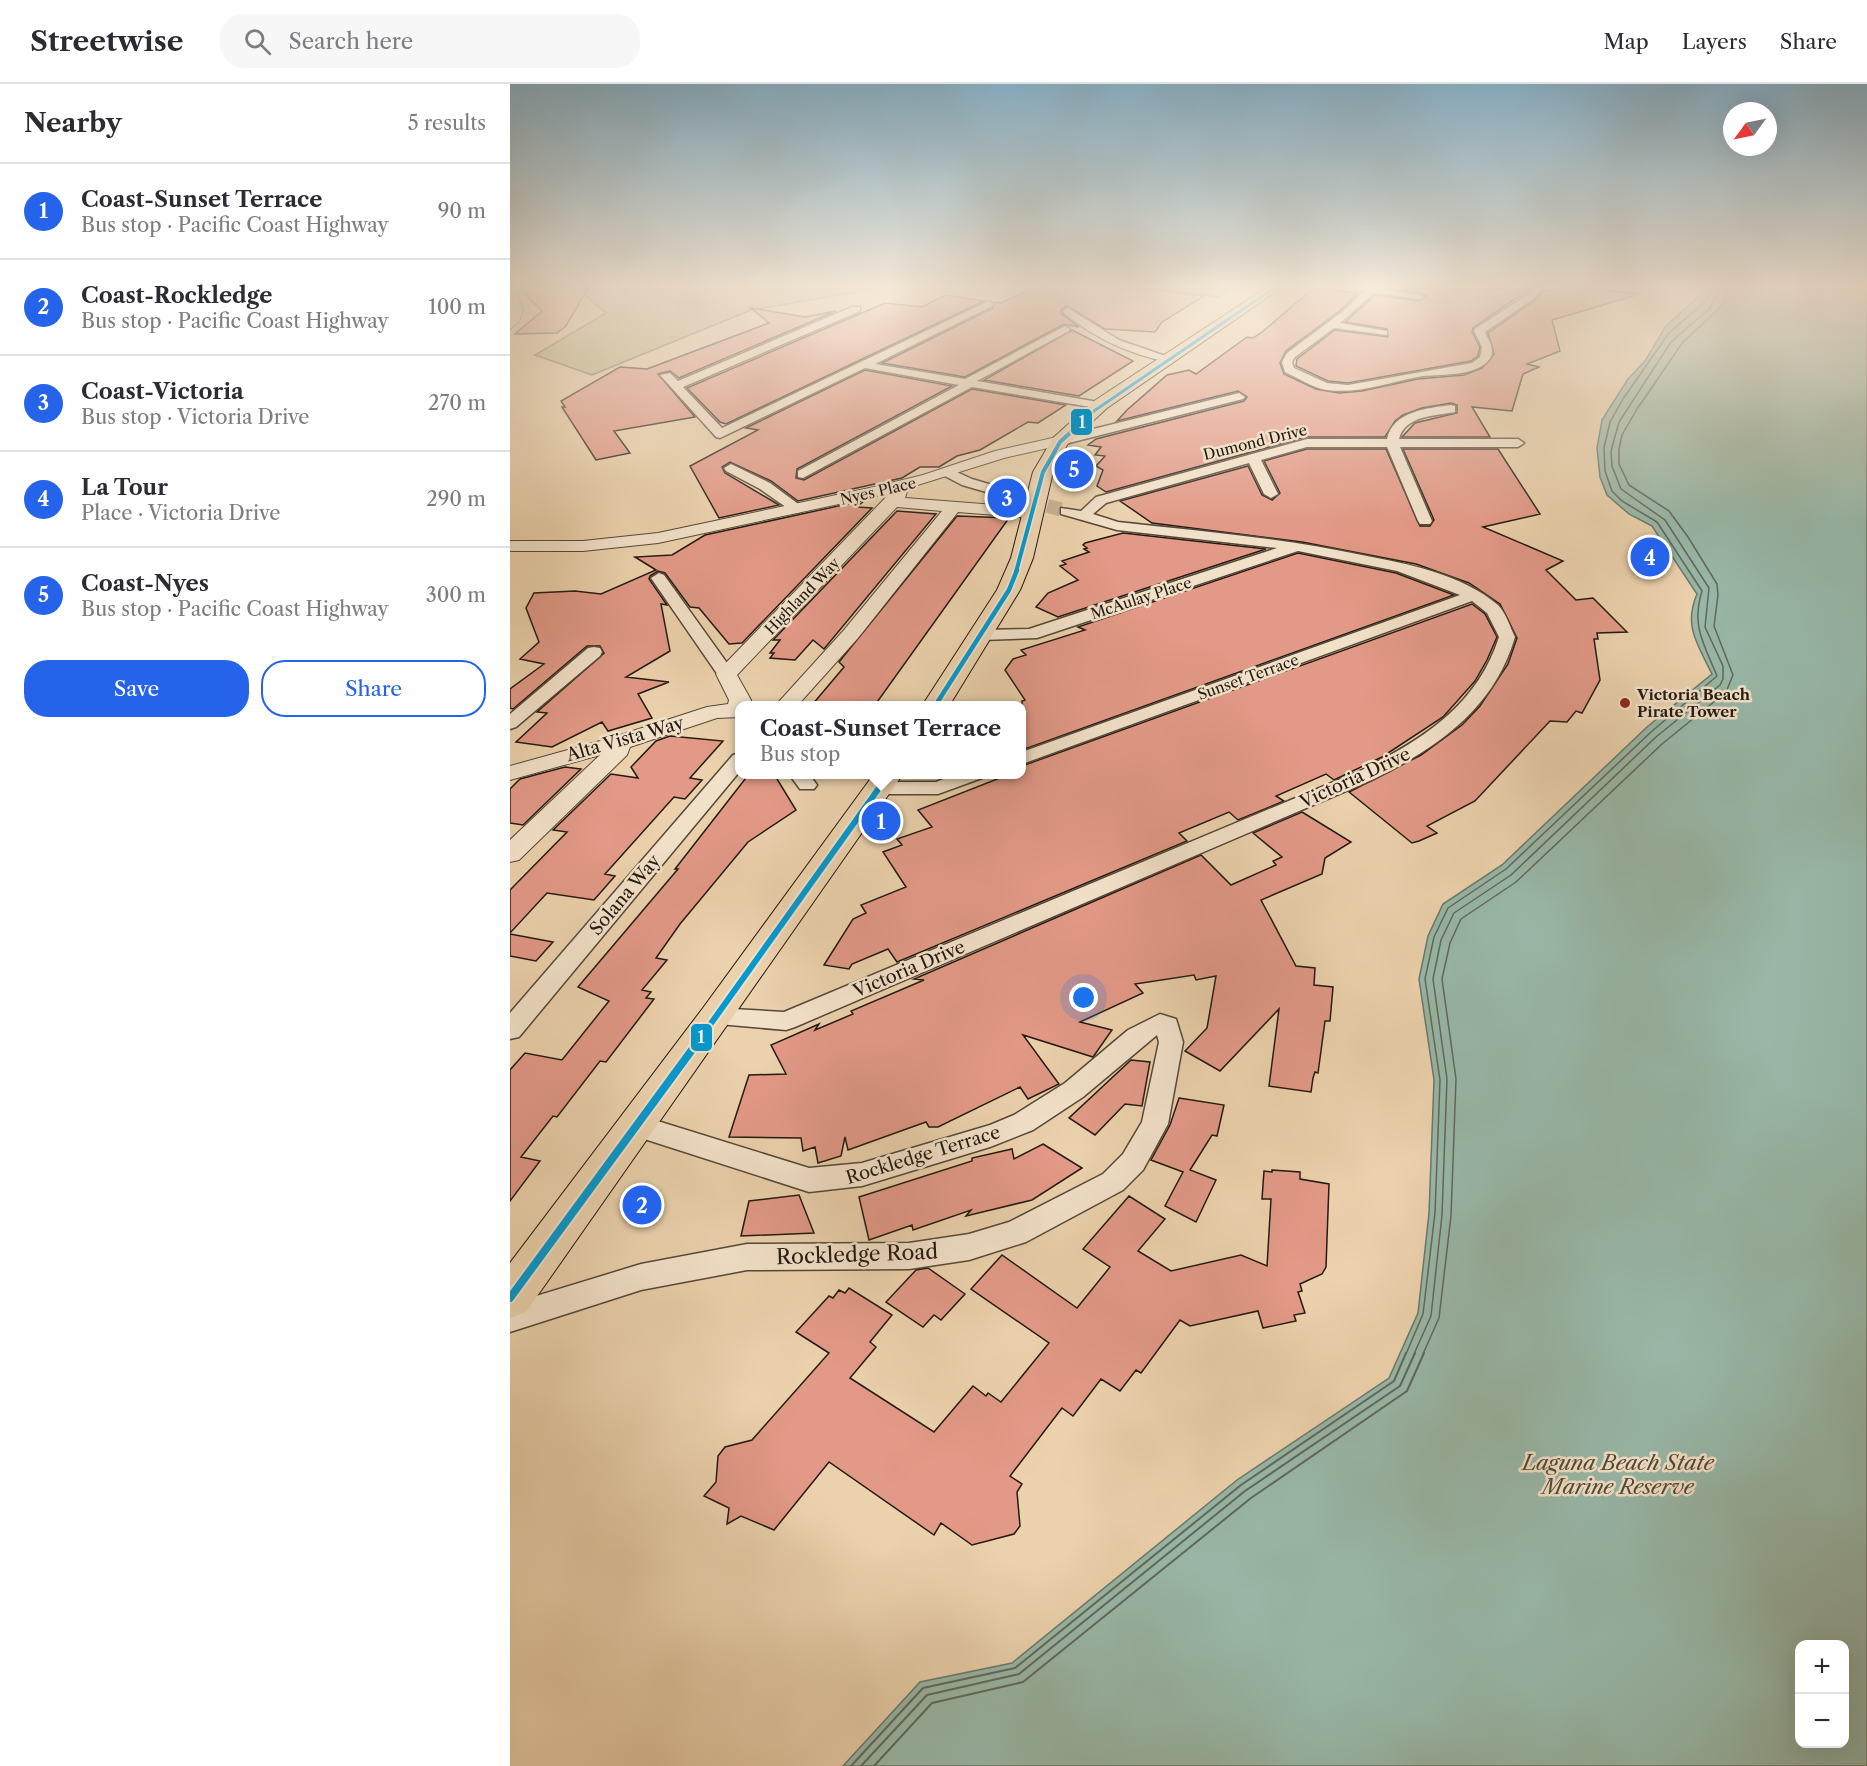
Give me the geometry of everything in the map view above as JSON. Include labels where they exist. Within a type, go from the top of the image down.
[{"type":"highway","points":[[938,701],[982,635],[1016,576],[1030,535],[1033,513],[1047,460],[1061,441],[1098,406],[1158,366]]},
{"type":"highway","points":[[510,1298],[716,1017],[884,781]]},
{"type":"street","points":[[676,386],[722,366]]},
{"type":"street","points":[[666,375],[720,434],[861,366]]},
{"type":"street","points":[[872,366],[1098,406]]},
{"type":"street","points":[[803,474],[999,366]]},
{"type":"street","points":[[1288,366],[1288,370],[1325,386],[1371,386],[1417,374],[1466,366]]},
{"type":"street","name":"Nyes Place","points":[[510,546],[583,546],[629,542],[798,509],[896,494],[948,472],[1000,454],[1239,397]]},
{"type":"street","points":[[1425,521],[1392,444],[1392,437],[1404,422],[1420,414],[1451,409]]},
{"type":"street","name":"Dumond Drive","points":[[1074,514],[1101,500],[1307,443],[1518,443]]},
{"type":"street","points":[[1253,457],[1271,494]]},
{"type":"street","points":[[731,468],[798,509]]},
{"type":"street","points":[[948,472],[967,482],[1007,494]]},
{"type":"street","points":[[896,494],[953,508],[1033,513]]},
{"type":"street","name":"Highland Way","points":[[726,674],[896,494]]},
{"type":"street","points":[[789,701],[851,634],[953,508]]},
{"type":"street","name":"Victoria Drive","points":[[716,1017],[786,1021],[1409,755],[1460,715],[1480,693],[1498,666],[1507,636],[1494,610],[1474,595],[1449,583],[1400,567],[1297,546],[1117,526],[1074,514]]},
{"type":"street","name":"McAulay Place","points":[[982,635],[1031,634],[1297,546]]},
{"type":"street","points":[[659,578],[726,674],[740,701]]},
{"type":"street","name":"Sunset Terrace","points":[[1026,757],[1474,595]]},
{"type":"street","points":[[510,723],[594,652]]},
{"type":"street","name":"Alta Vista Way","points":[[510,773],[619,743],[715,712],[735,710]]},
{"type":"street","points":[[510,854],[619,750],[619,743]]},
{"type":"street","name":"Solana Way","points":[[510,1030],[735,765]]},
{"type":"street","points":[[884,781],[938,788],[962,779]]},
{"type":"street","name":"Rockledge Road","points":[[510,1318],[641,1277],[747,1257],[909,1256],[969,1247],[1016,1233],[1113,1182],[1133,1162],[1145,1144],[1155,1124],[1171,1042],[1167,1025],[1160,1023],[1149,1027]]},
{"type":"street","name":"Rockledge Terrace","points":[[635,1125],[809,1180],[838,1181],[866,1176],[1016,1126],[1043,1112],[1091,1078],[1119,1050],[1149,1027]]},
{"type":"shaded area","points":[[568,366],[613,366],[592,375]]},
{"type":"water","name":"Laguna Beach State Marine Reserve","points":[[1640,366],[1867,366],[1867,1766],[843,1766],[920,1682],[1012,1663],[1237,1480],[1389,1378],[1418,1313],[1429,1213],[1434,1080],[1419,979],[1428,936],[1443,904],[1502,865],[1647,727],[1712,674],[1697,644],[1692,626],[1691,616],[1697,594],[1652,526],[1629,514],[1607,495],[1600,477],[1597,448],[1602,420],[1628,379]]},
{"type":"building","points":[[654,366],[706,366],[679,378],[670,371],[658,374],[695,417],[614,431],[630,453],[596,460],[562,407],[565,407],[561,401],[620,367],[647,369]]},
{"type":"building","points":[[737,366],[847,366],[726,424],[720,422],[687,388]]},
{"type":"building","points":[[903,366],[985,366],[965,377]]},
{"type":"building","points":[[1008,366],[1125,366],[1079,396],[984,380]]},
{"type":"building","points":[[1206,366],[1281,366],[1284,374],[1316,389],[1339,393],[1362,391],[1418,379],[1464,375],[1483,366],[1539,367],[1523,374],[1512,411],[1472,407],[1490,437],[1402,437],[1415,423],[1457,413],[1457,405],[1451,403],[1422,408],[1403,415],[1395,421],[1385,437],[1306,437],[1106,492],[1097,486],[1103,470],[1096,466],[1105,456],[1095,455],[1101,447],[1088,445],[1096,439],[1244,401],[1247,397],[1238,391],[1117,421],[1167,375],[1189,370],[1196,374]]},
{"type":"building","points":[[1297,366],[1440,366],[1348,383],[1328,381]]},
{"type":"building","points":[[865,370],[952,386],[797,469],[796,478],[804,480],[972,389],[1066,405],[1038,423],[1028,422],[980,450],[957,456],[939,467],[920,467],[902,478],[798,501],[771,481],[730,462],[722,467],[725,473],[779,505],[719,518],[690,466],[758,430],[746,428]]},
{"type":"building","points":[[1307,449],[1386,449],[1420,526],[1430,526],[1434,520],[1403,449],[1498,449],[1540,514],[1483,527],[1563,561],[1546,570],[1576,600],[1593,598],[1627,632],[1597,633],[1598,639],[1594,639],[1600,680],[1582,713],[1576,711],[1567,722],[1550,721],[1475,801],[1427,826],[1437,833],[1412,843],[1349,792],[1421,755],[1462,725],[1480,706],[1508,664],[1517,638],[1500,604],[1469,583],[1416,564],[1302,542],[1152,523],[1120,501],[1248,466],[1262,495],[1272,500],[1280,493],[1264,461]]},
{"type":"building","points":[[866,500],[856,507],[872,508],[742,643],[729,644],[699,608],[690,607],[665,573],[658,571],[650,576],[649,579],[667,605],[661,604],[670,651],[626,677],[669,682],[638,694],[652,718],[608,731],[602,722],[552,747],[516,742],[547,713],[537,712],[604,653],[600,646],[587,646],[513,709],[510,708],[510,689],[544,664],[520,659],[539,642],[526,608],[534,593],[575,591],[601,594],[656,570],[635,557],[672,555],[705,535]]},
{"type":"building","points":[[897,511],[936,514],[824,649],[813,640],[795,660],[770,658],[774,653],[770,653],[780,640],[773,640]]},
{"type":"building","points":[[957,516],[1009,518],[878,701],[815,701],[844,667],[839,662]]},
{"type":"building","points":[[1123,533],[1266,549],[1058,617],[1036,607],[1048,593],[1078,580],[1060,566],[1066,564],[1062,561],[1089,552],[1084,549],[1087,548],[1083,545],[1085,543]]},
{"type":"building","points":[[1298,553],[1396,573],[1454,595],[1026,749],[1026,701],[1022,701],[1025,700],[1005,670],[1013,659],[1026,655],[1021,650],[1085,630],[1078,627]]},
{"type":"building","points":[[1472,604],[1485,614],[1497,637],[1475,681],[1443,717],[1382,757],[1334,780],[1326,774],[1276,796],[1284,801],[1238,820],[1229,812],[1179,833],[1187,841],[897,962],[888,949],[852,964],[849,969],[824,965],[853,919],[866,913],[861,905],[906,887],[883,852],[902,845],[897,839],[932,827],[918,810],[997,779],[1026,779],[1026,765]]},
{"type":"building","points":[[670,736],[723,741],[690,778],[702,780],[685,799],[674,797],[605,874],[615,876],[594,900],[547,893],[510,933],[510,890],[567,832],[553,830],[611,774],[638,778],[631,767],[656,741]]},
{"type":"building","points":[[565,767],[581,769],[523,825],[510,823],[510,789],[520,779]]},
{"type":"building","points":[[745,779],[777,779],[796,810],[748,842],[680,924],[656,958],[667,960],[642,990],[651,992],[646,998],[654,999],[606,1062],[600,1061],[557,1117],[553,1116],[521,1157],[540,1161],[510,1201],[510,1070],[525,1053],[562,1060],[609,1001],[578,987],[678,869],[675,869]]},
{"type":"building","points":[[1302,812],[1351,842],[1325,858],[1322,874],[1261,900],[1296,966],[1315,968],[1314,985],[1333,987],[1330,1021],[1325,1021],[1318,1073],[1315,1072],[1311,1092],[1269,1086],[1279,1009],[1220,1071],[1185,1051],[1207,1028],[1216,976],[1196,980],[1194,975],[1135,984],[1143,993],[1080,1022],[1112,1030],[1093,1057],[1023,1035],[1059,1084],[1028,1099],[1020,1087],[938,1127],[929,1127],[926,1122],[848,1150],[845,1137],[841,1156],[818,1163],[815,1147],[803,1151],[801,1138],[729,1137],[749,1075],[786,1074],[771,1045],[819,1024],[815,1030],[853,1014],[851,1011],[924,980],[914,979],[1201,855],[1231,885],[1276,865],[1273,861],[1282,857],[1253,833]]},
{"type":"building","points":[[510,934],[553,942],[536,961],[510,956]]},
{"type":"building","points":[[1131,1060],[1150,1062],[1142,1106],[1125,1104],[1095,1135],[1069,1118]]},
{"type":"building","points":[[1179,1098],[1224,1105],[1217,1136],[1212,1135],[1190,1170],[1216,1180],[1196,1222],[1165,1206],[1183,1172],[1151,1160],[1170,1125]]},
{"type":"building","points":[[1043,1144],[1082,1168],[1032,1200],[966,1216],[971,1210],[913,1230],[912,1225],[869,1240],[859,1197],[972,1161],[972,1158],[1012,1149],[1014,1159]]},
{"type":"building","points":[[1272,1170],[1300,1172],[1300,1179],[1329,1184],[1326,1267],[1322,1274],[1300,1284],[1302,1291],[1298,1292],[1305,1313],[1294,1315],[1296,1321],[1263,1328],[1258,1311],[1190,1326],[1180,1320],[1141,1373],[1136,1370],[1120,1391],[1101,1379],[1073,1416],[1062,1408],[1010,1476],[1022,1484],[1017,1492],[1020,1526],[1014,1534],[972,1545],[941,1523],[934,1535],[829,1462],[774,1530],[741,1516],[727,1524],[729,1508],[704,1496],[716,1482],[718,1456],[725,1447],[752,1440],[829,1353],[796,1332],[829,1296],[833,1298],[839,1290],[845,1293],[849,1288],[892,1315],[870,1342],[876,1347],[850,1378],[934,1432],[973,1386],[986,1396],[988,1393],[1001,1402],[1049,1343],[971,1289],[1002,1255],[1077,1308],[1110,1267],[1083,1249],[1129,1196],[1165,1219],[1138,1251],[1171,1271],[1241,1255],[1267,1266],[1271,1199],[1262,1199],[1264,1171],[1272,1172]]},
{"type":"building","points":[[799,1195],[814,1233],[741,1236],[749,1201]]},
{"type":"building","points":[[928,1268],[965,1294],[941,1320],[934,1315],[923,1327],[886,1302],[916,1270]]},
{"type":"tunnel","points":[[1007,494],[1066,511]]},
{"type":"transit line","name":"1","points":[[938,701],[1009,590],[1022,558],[1043,472],[1060,442],[1100,405],[1157,366]]},
{"type":"transit line","name":"1","points":[[510,1298],[716,1017],[885,779]]},
{"type":"place","name":"Coast-Nyes","points":[[1074,469]]},
{"type":"place","name":"Coast-Victoria","points":[[1007,498]]},
{"type":"place","name":"La Tour","points":[[1650,557]]},
{"type":"place","name":"Victoria Beach Pirate Tower","points":[[1625,703]]},
{"type":"place","name":"Coast-Sunset Terrace","points":[[881,821]]},
{"type":"place","name":"Coast-Rockledge","points":[[642,1205]]}]
